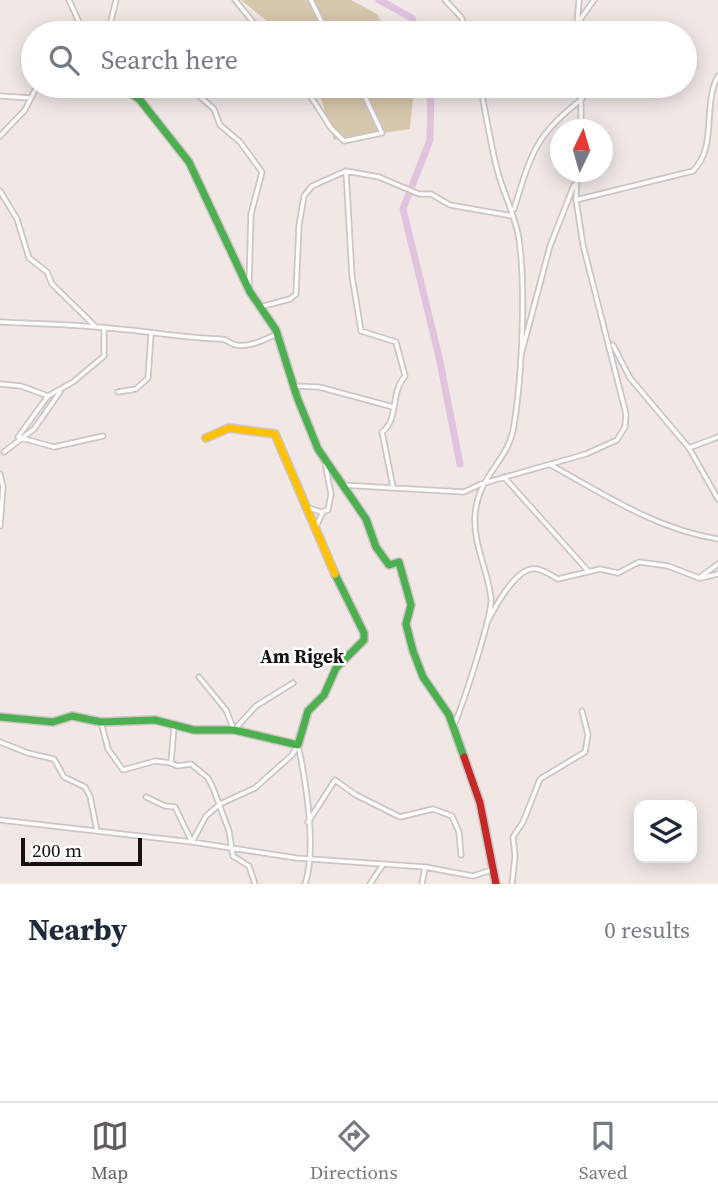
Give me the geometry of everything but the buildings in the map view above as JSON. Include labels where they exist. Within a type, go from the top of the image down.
[{"type":"street","points":[[69,0],[79,21]]},
{"type":"street","points":[[111,21],[116,0]]},
{"type":"street","points":[[235,0],[252,21]]},
{"type":"street","points":[[311,0],[321,21]]},
{"type":"street","points":[[445,0],[462,21]]},
{"type":"street","points":[[577,21],[579,0]]},
{"type":"street","points":[[579,21],[594,0]]},
{"type":"street","points":[[576,200],[693,171],[708,144],[711,98],[718,76]]},
{"type":"street","points":[[0,96],[21,97]]},
{"type":"street","points":[[0,136],[25,110],[31,98]]},
{"type":"street","points":[[137,98],[189,162],[250,292],[277,334],[293,386],[325,463],[331,500],[328,510],[323,512],[315,527],[318,540]]},
{"type":"street","points":[[203,98],[214,109],[220,125],[240,142],[262,172],[251,214],[248,278],[250,292]]},
{"type":"street","points":[[312,98],[331,128],[344,141],[380,135],[383,130],[366,98]]},
{"type":"street","points":[[452,728],[463,703],[491,600],[475,535],[475,516],[481,484],[501,457],[514,427],[519,360],[519,241],[514,214],[497,169],[483,98]]},
{"type":"street","points":[[514,214],[538,142],[553,121],[582,98]]},
{"type":"street","points":[[582,119],[583,98]]},
{"type":"street","points":[[260,307],[290,299],[296,294],[299,225],[304,196],[312,186],[346,172],[379,177],[419,194],[432,194],[450,205],[514,214]]},
{"type":"street","points":[[346,172],[352,276],[361,331],[396,342],[405,376],[397,385],[392,421],[382,432],[393,488]]},
{"type":"street","points":[[519,360],[550,246],[575,182]]},
{"type":"street","points":[[341,485],[464,492],[481,484],[586,454],[617,440],[625,427],[626,414],[583,245],[576,182]]},
{"type":"street","points":[[0,191],[17,219],[29,258],[47,272],[52,284],[96,327]]},
{"type":"street","points":[[0,322],[57,322],[151,334],[221,339],[237,345],[262,341],[277,334]]},
{"type":"street","points":[[21,437],[48,396],[104,356],[104,327]]},
{"type":"street","points":[[118,392],[136,389],[148,378],[151,370],[151,334]]},
{"type":"street","points":[[609,340],[631,378],[689,448],[718,499]]},
{"type":"street","points":[[0,384],[21,386],[48,396]]},
{"type":"street","points":[[293,386],[320,387],[393,407]]},
{"type":"street","points":[[2,454],[39,423],[63,387]]},
{"type":"street","points":[[192,842],[206,816],[220,804],[255,788],[292,755],[309,711],[324,695],[336,668],[364,640],[362,626],[318,540],[295,475],[275,435],[229,428],[206,438]]},
{"type":"street","points":[[21,437],[54,447],[84,443],[103,436]]},
{"type":"street","points":[[689,448],[718,437]]},
{"type":"street","points":[[325,463],[366,520],[376,547],[389,565],[399,562],[411,606],[406,624],[413,651],[423,677],[449,715],[480,803],[488,834],[491,870],[496,884]]},
{"type":"street","points":[[550,464],[642,516],[676,530],[718,539]]},
{"type":"street","points":[[0,474],[3,487],[0,526]]},
{"type":"street","points":[[504,477],[590,573]]},
{"type":"street","points":[[304,506],[323,512]]},
{"type":"street","points":[[484,629],[499,597],[531,569],[538,569],[558,579],[600,569],[618,573],[639,562],[667,566],[699,578],[718,574]]},
{"type":"street","points":[[699,578],[718,564]]},
{"type":"street","points":[[199,677],[226,710],[234,730]]},
{"type":"street","points":[[234,730],[256,706],[293,682]]},
{"type":"street","points":[[512,884],[515,856],[513,837],[523,822],[540,779],[585,752],[589,735],[582,712]]},
{"type":"street","points":[[0,717],[53,722],[77,716],[101,722],[155,720],[174,726],[234,730],[298,745]]},
{"type":"street","points":[[101,722],[108,749],[123,770],[155,761],[177,766],[191,764],[208,778],[220,804],[233,856],[248,866],[255,884]]},
{"type":"street","points":[[171,763],[174,726]]},
{"type":"street","points":[[0,742],[28,753],[54,758],[64,777],[85,787],[90,796],[97,831]]},
{"type":"street","points":[[298,745],[306,779],[311,859],[305,884]]},
{"type":"street","points":[[308,822],[335,779],[356,795],[400,817],[433,809],[452,816],[459,832],[461,855]]},
{"type":"street","points":[[146,797],[165,806],[175,807],[192,842]]},
{"type":"street","points":[[0,820],[311,859],[425,867],[473,876],[491,870]]},
{"type":"street","points":[[370,884],[382,866]]},
{"type":"street","points":[[422,884],[425,867]]},
{"type":"shaded area","points":[[241,0],[351,0],[377,14],[381,21],[267,21]]},
{"type":"shaded area","points":[[321,98],[413,98],[410,129],[334,140]]},
{"type":"waterway","points":[[379,0],[413,21]]},
{"type":"waterway","points":[[431,98],[430,140],[403,209],[439,357],[460,464]]},
{"type":"traffic: fast","points":[[137,98],[189,162],[250,292],[276,330],[297,397],[318,449],[366,519],[376,547],[389,565],[399,562],[411,605],[406,624],[413,651],[423,677],[449,715],[464,757]]},
{"type":"traffic: fast","points":[[0,717],[53,722],[72,716],[101,722],[155,720],[194,730],[234,730],[298,745],[308,711],[324,695],[336,668],[364,640],[364,633],[335,574]]},
{"type":"traffic: slow","points":[[206,438],[229,428],[275,434],[335,574]]},
{"type":"traffic: jam","points":[[464,757],[480,803],[496,884]]},
{"type":"district","name":"Am Rigek","points":[[302,656]]}]
